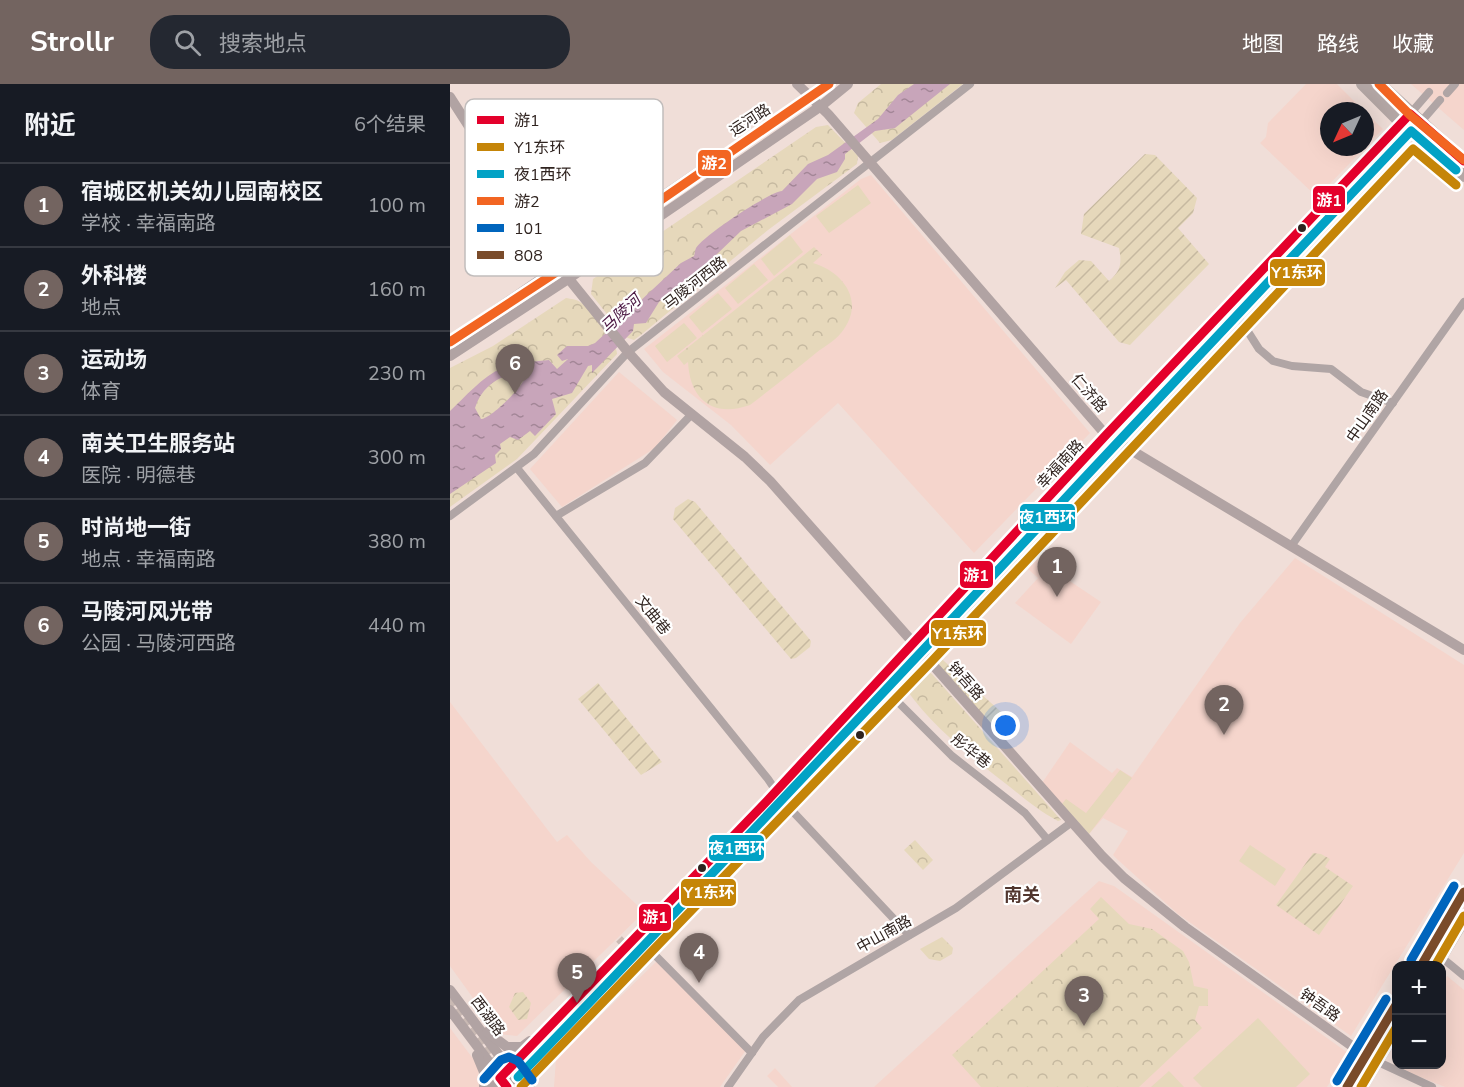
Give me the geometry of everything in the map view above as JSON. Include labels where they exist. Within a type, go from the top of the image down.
[{"type":"main road","points":[[1362,84],[1416,128],[1464,176]]},
{"type":"main road","points":[[1380,84],[1406,119]]},
{"type":"main road","points":[[1416,128],[1464,161]]},
{"type":"main road","points":[[1424,961],[1464,892]]},
{"type":"main road","points":[[1439,961],[1464,918]]},
{"type":"main road","points":[[1362,1087],[1392,1014]]},
{"type":"main road","points":[[1347,1087],[1392,1035]]},
{"type":"street","name":"仁济路","points":[[797,84],[821,106],[1106,435],[1464,650]]},
{"type":"street","name":"运河路","points":[[663,198],[827,84]]},
{"type":"street","name":"运河路","points":[[663,214],[821,106],[848,84]]},
{"type":"street","name":"马陵河西路","points":[[450,516],[517,468],[574,413],[626,349],[871,164],[970,84]]},
{"type":"street","points":[[1447,93],[1455,84]]},
{"type":"street","points":[[1406,119],[1430,92]]},
{"type":"street","points":[[450,97],[465,120]]},
{"type":"street","points":[[1416,128],[1440,100]]},
{"type":"street","name":"幸福南路","points":[[502,1085],[511,1072],[548,1033],[882,686],[913,644],[1106,435],[1406,119]]},
{"type":"street","name":"幸福南路","points":[[882,686],[922,654],[1416,128]]},
{"type":"street","name":"运河路","points":[[450,341],[548,276]]},
{"type":"street","name":"运河路","points":[[450,356],[573,276]]},
{"type":"street","name":"钟吾路","points":[[569,279],[664,392],[770,481],[1124,878],[1162,909],[1372,1059]]},
{"type":"street","name":"中山南路","points":[[1292,545],[1464,302]]},
{"type":"street","points":[[1238,316],[1259,349],[1273,361],[1292,366],[1331,369],[1361,392],[1393,403]]},
{"type":"street","points":[[556,516],[645,463],[692,414]]},
{"type":"street","name":"文曲巷","points":[[517,468],[779,795]]},
{"type":"street","name":"彤华巷","points":[[882,686],[952,756],[1016,804],[1047,839]]},
{"type":"street","points":[[779,795],[909,935]]},
{"type":"street","name":"中山南路","points":[[728,1087],[752,1053],[787,1011],[807,994],[956,908],[1072,822]]},
{"type":"street","points":[[640,940],[752,1053]]},
{"type":"street","points":[[1446,965],[1464,976]]},
{"type":"street","name":"西湖路","points":[[450,990],[523,1087]]},
{"type":"street","points":[[484,1087],[481,1063],[452,1015],[464,1009],[507,1047],[522,1047],[548,1033]]},
{"type":"street","name":"西湖路","points":[[452,1015],[502,1085]]},
{"type":"street","points":[[530,1087],[531,1069],[548,1033]]},
{"type":"street","points":[[1372,1059],[1432,1087]]},
{"type":"shaded area","points":[[1306,84],[1337,84],[1355,102],[1320,102],[1320,156],[1357,156],[1317,197],[1260,143],[1266,137],[1268,123]]},
{"type":"shaded area","points":[[1411,84],[1464,84],[1464,130]]},
{"type":"shaded area","points":[[1374,120],[1383,129],[1374,138]]},
{"type":"shaded area","points":[[871,175],[1090,433],[974,553],[838,403],[770,465],[731,425],[663,372],[644,349],[861,179]]},
{"type":"shaded area","points":[[619,372],[677,420],[655,448],[562,507],[530,469]]},
{"type":"shaded area","points":[[1028,553],[1101,602],[1071,644],[1015,603],[1038,578],[1020,562]]},
{"type":"shaded area","points":[[1295,558],[1464,665],[1464,853],[1397,961],[1392,961],[1392,970],[1351,1036],[1178,914],[1118,860],[1113,855],[1128,831],[1103,818],[1089,834],[1042,783],[1070,742],[1112,773],[1117,768],[1132,777],[1240,623]]},
{"type":"shaded area","points":[[450,702],[557,842],[567,835],[591,862],[637,905],[640,916],[517,1036],[499,1034],[450,966]]},
{"type":"shaded area","points":[[1099,881],[1114,886],[1348,1053],[1327,1087],[874,1087]]},
{"type":"shaded area","points":[[657,961],[746,1050],[720,1087],[554,1087],[556,1059]]},
{"type":"shaded area","points":[[1447,976],[1464,990],[1464,1087],[1445,1087],[1400,1069],[1446,1069]]},
{"type":"shaded area","points":[[450,1028],[477,1064],[481,1087],[450,1087]]},
{"type":"shaded area","points":[[775,1068],[792,1087],[778,1087],[767,1076]]},
{"type":"green space","points":[[881,84],[963,84],[892,140],[880,143],[854,113],[858,103]]},
{"type":"green space","points":[[828,125],[858,156],[857,164],[768,230],[634,340],[625,337],[591,294],[593,279],[597,276],[663,276],[663,231],[816,127]]},
{"type":"green space","points":[[1145,154],[1155,155],[1197,198],[1193,213],[1178,228],[1209,264],[1130,345],[1119,342],[1066,280],[1055,288],[1065,272],[1079,260],[1091,261],[1109,281],[1116,274],[1120,262],[1119,248],[1081,234],[1084,214]]},
{"type":"green space","points":[[858,185],[871,203],[829,233],[816,216]]},
{"type":"green space","points":[[790,235],[803,252],[774,276],[761,259]]},
{"type":"green space","points":[[814,247],[822,255],[813,263],[833,272],[841,279],[851,297],[850,318],[844,329],[835,339],[750,405],[725,409],[706,403],[693,387],[688,362],[684,365],[677,356]]},
{"type":"green space","points":[[754,264],[768,280],[738,304],[725,288]]},
{"type":"green space","points":[[718,293],[732,309],[702,333],[689,317]]},
{"type":"green space","points":[[566,298],[578,301],[590,311],[603,327],[617,354],[517,459],[450,507],[450,368],[493,346]]},
{"type":"green space","points":[[684,323],[697,338],[667,362],[655,346]]},
{"type":"green space","points":[[688,499],[695,502],[811,641],[810,647],[796,658],[791,659],[673,519],[675,508]]},
{"type":"green space","points":[[935,653],[1008,718],[995,732],[930,659]]},
{"type":"green space","points":[[925,670],[932,674],[1061,820],[1058,821],[1027,801],[968,754],[928,717],[906,689]]},
{"type":"green space","points":[[598,683],[662,762],[641,775],[578,699]]},
{"type":"green space","points":[[1120,770],[1132,778],[1089,834],[1062,804],[1066,799],[1086,813]]},
{"type":"green space","points":[[915,840],[933,860],[923,870],[904,850]]},
{"type":"green space","points":[[1250,845],[1286,869],[1275,886],[1239,861]]},
{"type":"green space","points":[[1313,853],[1330,859],[1325,867],[1353,886],[1319,935],[1276,905]]},
{"type":"green space","points":[[1101,897],[1129,924],[1152,929],[1183,951],[1189,962],[1194,986],[1208,989],[1208,1006],[1199,1006],[1195,1020],[1202,1028],[1139,1087],[981,1087],[952,1055],[1099,919],[1090,909]]},
{"type":"green space","points":[[942,937],[953,948],[952,954],[940,961],[929,959],[920,949]]},
{"type":"green space","points":[[523,992],[531,1003],[527,1019],[518,1020],[509,1007],[515,993]]},
{"type":"green space","points":[[1258,1018],[1310,1074],[1296,1087],[1202,1087],[1193,1078]]},
{"type":"green space","points":[[1169,1071],[1184,1087],[1151,1087]]},
{"type":"water","points":[[914,84],[950,84],[895,128],[875,131],[845,154],[845,159],[837,172],[817,179],[792,204],[741,231],[715,256],[705,270],[694,274],[659,302],[646,323],[634,324],[633,331],[592,373],[592,365],[588,366],[572,393],[552,399],[556,414],[535,436],[530,431],[518,440],[510,437],[500,444],[501,449],[495,455],[496,463],[450,494],[450,411],[474,388],[495,372],[513,364],[549,360],[557,369],[568,359],[562,361],[557,355],[567,346],[588,346],[595,343],[681,263],[694,256],[701,242],[751,206],[782,191],[808,164],[828,155],[878,119],[898,95]],"holes":[[[517,372],[525,377],[519,388],[506,402],[481,419],[475,408],[481,395],[491,384]]]},
{"type":"tunnel","points":[[647,934],[658,945]]},
{"type":"tunnel","points":[[619,939],[629,949]]},
{"type":"tunnel","points":[[617,964],[631,978]]},
{"type":"tunnel","points":[[450,999],[516,1087]]},
{"type":"transit line","name":"游2","points":[[663,199],[829,84]]},
{"type":"transit line","name":"游2","points":[[1379,84],[1410,115],[1464,160]]},
{"type":"transit line","name":"游1","points":[[507,1087],[500,1078],[767,801],[1106,435],[1410,114],[1464,161]]},
{"type":"transit line","name":"夜1西环","points":[[518,1077],[1411,131],[1456,170]]},
{"type":"transit line","name":"Y1东环","points":[[521,1087],[931,662],[1413,149],[1456,185]]},
{"type":"transit line","name":"游2","points":[[450,342],[550,276]]},
{"type":"transit line","name":"101","points":[[1411,960],[1454,886]]},
{"type":"transit line","name":"808","points":[[1424,961],[1464,892]]},
{"type":"transit line","name":"Y1东环","points":[[1438,961],[1464,916]]},
{"type":"transit line","name":"101","points":[[1337,1081],[1386,999]]},
{"type":"transit line","name":"808","points":[[1347,1087],[1392,1012]]},
{"type":"transit line","name":"Y1东环","points":[[1361,1087],[1392,1035]]},
{"type":"transit line","name":"101","points":[[484,1079],[501,1060],[509,1057],[518,1061],[532,1080]]},
{"type":"place","name":"马陵河风光带","points":[[515,394]]},
{"type":"place","name":"宿城区机关幼儿园南校区","points":[[1057,597]]},
{"type":"place","name":"外科楼","points":[[1224,735]]},
{"type":"place","name":"南关卫生服务站","points":[[699,983]]},
{"type":"place","name":"时尚地一街","points":[[577,1003]]},
{"type":"place","name":"运动场","points":[[1084,1026]]},
{"type":"district","name":"南关","points":[[1022,895]]},
{"type":"water label","name":"马陵河","points":[[621,314]]}]
